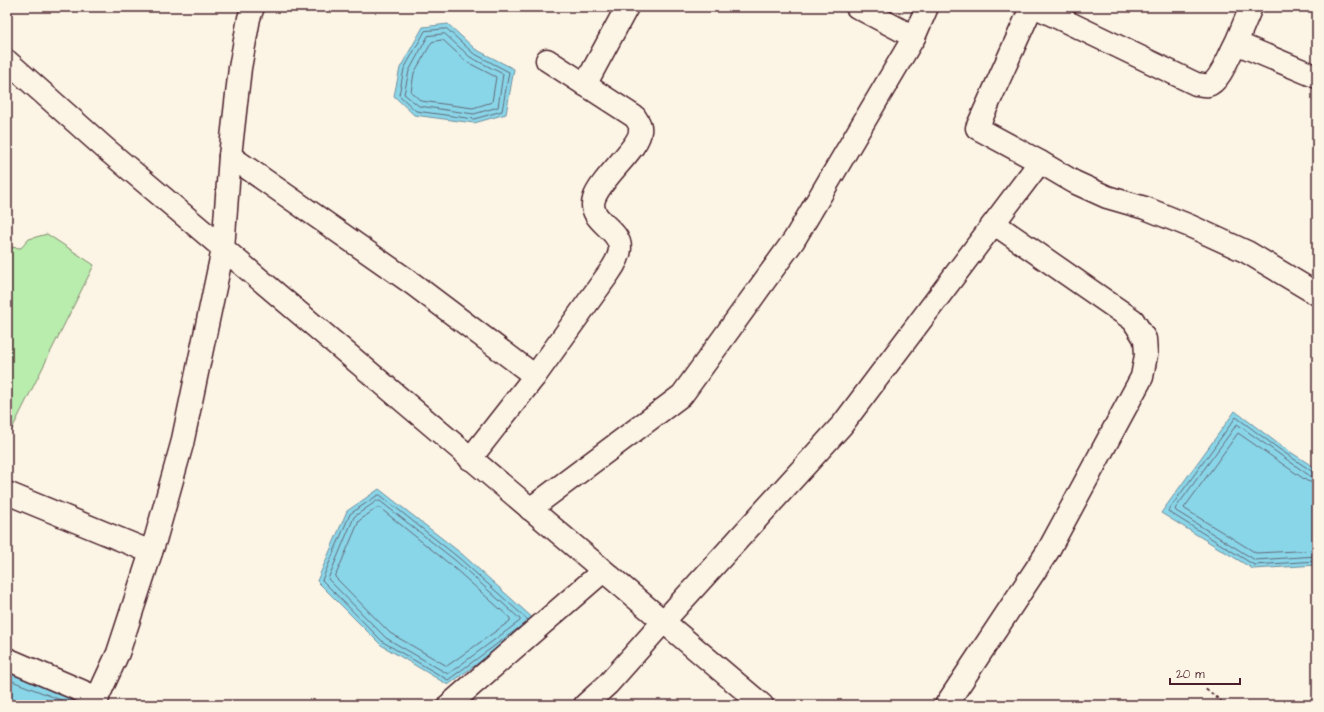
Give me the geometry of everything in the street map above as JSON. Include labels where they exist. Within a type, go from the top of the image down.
[{"type":"street","points":[[7,659],[96,702],[118,653],[151,552],[182,444],[223,249],[230,156],[240,68],[246,34],[253,7]]},
{"type":"street","points":[[585,85],[627,7]]},
{"type":"street","points":[[857,7],[914,38]]},
{"type":"street","points":[[530,509],[682,395],[794,240],[914,38],[927,7]]},
{"type":"street","points":[[1030,7],[1027,17],[977,128],[1074,182],[1107,197],[1145,208],[1190,226],[1247,252],[1317,294]]},
{"type":"street","points":[[1036,7],[1196,84],[1204,85],[1210,85],[1218,78],[1236,43],[1251,7]]},
{"type":"street","points":[[1236,43],[1317,77]]},
{"type":"street","points":[[470,459],[535,376],[609,273],[617,260],[620,248],[618,238],[598,218],[593,208],[594,200],[600,187],[635,144],[641,133],[640,125],[635,117],[547,60]]},
{"type":"street","points":[[7,62],[223,249],[662,622],[762,705]]},
{"type":"street","points":[[230,156],[413,284],[535,376]]},
{"type":"street","points":[[585,705],[608,684],[662,622],[842,425],[1040,162]]},
{"type":"street","points":[[946,705],[1048,551],[1142,378],[1146,355],[1145,339],[1133,320],[1002,229],[992,226]]},
{"type":"street","points":[[7,493],[151,552]]},
{"type":"street","points":[[449,705],[603,571]]},
{"type":"path","points":[[1206,690],[1224,705]]},
{"type":"green space","points":[[47,234],[94,265],[7,439],[7,247],[21,248],[29,239]]},
{"type":"water","points":[[448,24],[475,49],[514,69],[506,114],[474,123],[414,115],[394,96],[400,68],[423,27]]},
{"type":"water","points":[[1235,411],[1281,446],[1317,469],[1317,565],[1253,569],[1161,513]]},
{"type":"water","points":[[379,489],[462,554],[536,621],[448,685],[381,645],[317,581],[347,511]]},
{"type":"water","points":[[7,663],[87,694],[81,705],[7,705]]}]
